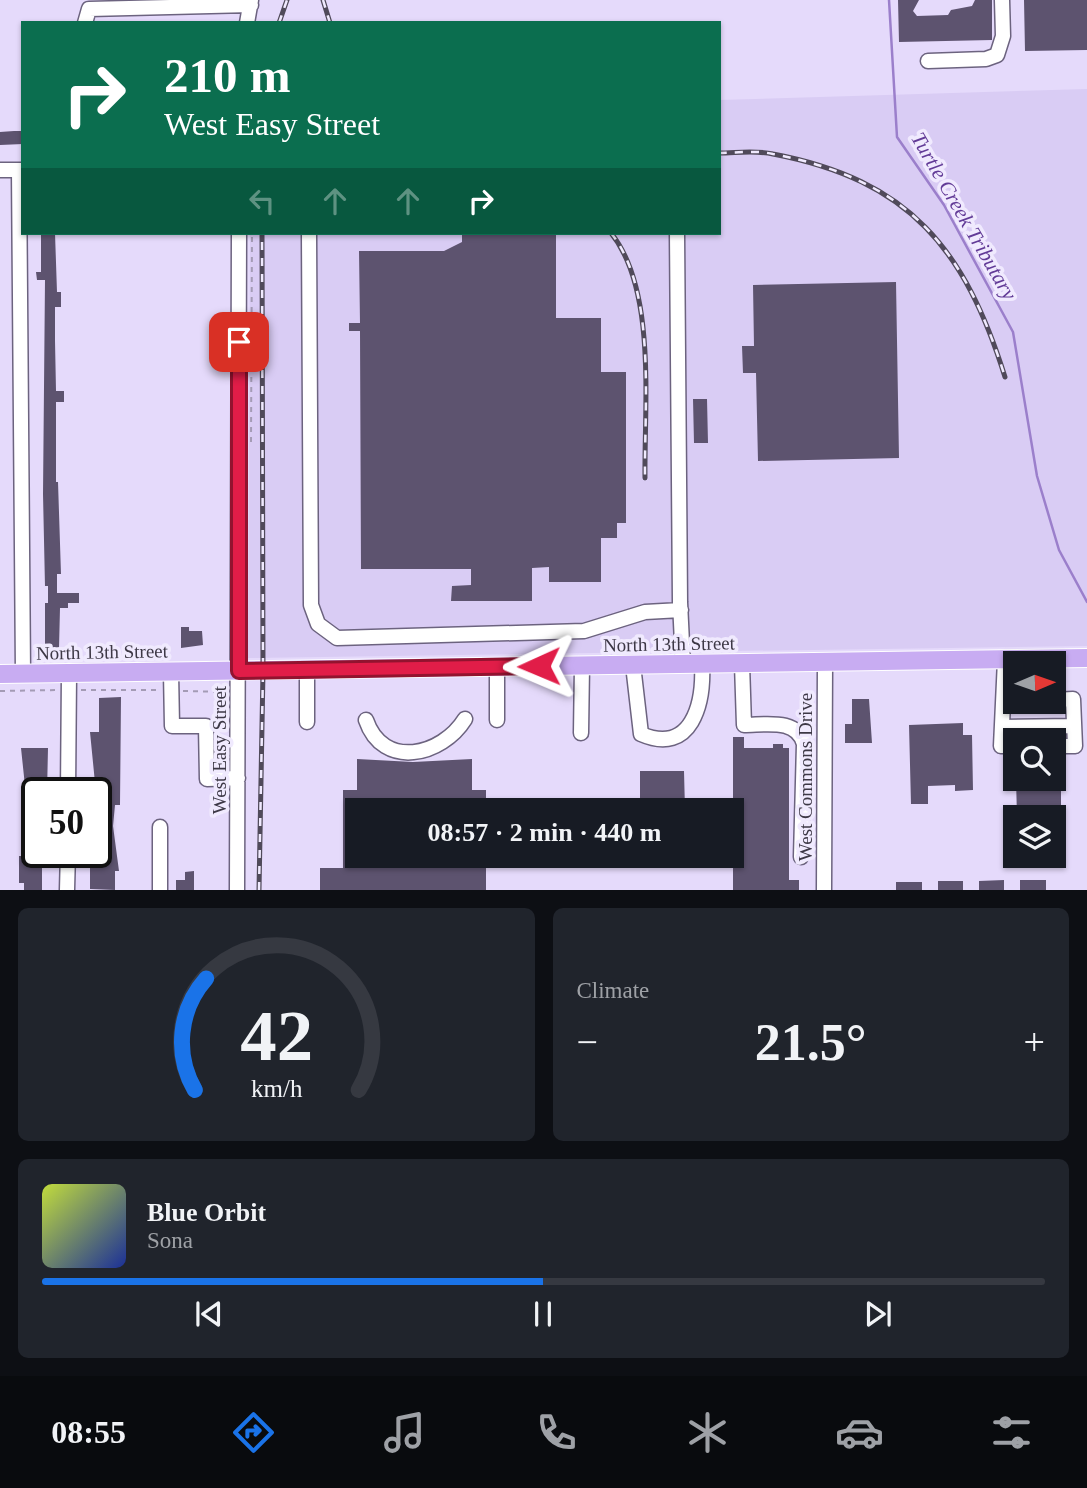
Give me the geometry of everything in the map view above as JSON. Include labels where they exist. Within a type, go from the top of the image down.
[{"type":"main road","name":"North 13th Street","points":[[1066,659],[1087,658]]},
{"type":"main road","name":"North 13th Street","points":[[0,674],[69,674],[171,681],[239,671],[1003,660]]},
{"type":"street","points":[[928,61],[986,59],[997,55],[1003,36],[1002,0]]},
{"type":"street","points":[[86,21],[89,9],[251,2],[247,21]]},
{"type":"street","points":[[0,170],[21,170]]},
{"type":"street","points":[[21,235],[23,674]]},
{"type":"street","name":"West Easy Street","points":[[237,890],[239,235]]},
{"type":"street","points":[[309,235],[311,606],[318,624],[337,638],[584,631],[645,612],[681,610]]},
{"type":"street","points":[[677,235],[683,664]]},
{"type":"street","points":[[633,665],[641,734],[655,740],[674,738],[687,731],[703,685],[702,664]]},
{"type":"street","points":[[743,664],[744,725],[792,726],[801,733],[801,857]]},
{"type":"street","name":"West Commons Drive","points":[[824,890],[825,664]]},
{"type":"street","points":[[582,666],[582,733]]},
{"type":"street","points":[[497,667],[497,720]]},
{"type":"street","points":[[307,671],[307,722]]},
{"type":"street","points":[[68,777],[69,674]]},
{"type":"street","points":[[171,681],[172,726],[206,726],[207,779],[238,778]]},
{"type":"street","points":[[1066,699],[1073,699],[1075,746],[1066,746]]},
{"type":"street","points":[[1003,746],[1002,727],[1005,714]]},
{"type":"street","points":[[366,720],[370,732],[386,746],[413,752],[445,743],[466,719]]},
{"type":"street","points":[[1002,727],[1074,726]]},
{"type":"street","points":[[803,796],[824,796]]},
{"type":"street","points":[[160,827],[160,890]]},
{"type":"street","points":[[67,890],[68,868]]},
{"type":"path","points":[[79,690],[171,681],[230,691]]},
{"type":"path","points":[[0,691],[59,690]]},
{"type":"shaded area","points":[[1087,89],[1087,646],[248,658],[250,235],[721,235],[721,100]]},
{"type":"building","points":[[898,0],[919,0],[913,11],[917,16],[948,15],[951,10],[972,6],[975,0],[992,0],[992,40],[899,42]]},
{"type":"building","points":[[1024,0],[1087,0],[1087,50],[1025,51]]},
{"type":"building","points":[[21,131],[21,144],[0,145],[0,132]]},
{"type":"building","points":[[41,235],[55,235],[57,292],[61,292],[61,307],[55,307],[56,391],[64,391],[64,402],[56,402],[56,482],[61,574],[57,574],[57,593],[79,593],[79,603],[68,603],[68,608],[60,608],[59,648],[45,648],[45,603],[48,603],[48,586],[45,586],[43,494],[45,280],[37,280],[36,272],[41,272]]},
{"type":"building","points":[[462,235],[556,235],[556,318],[601,318],[601,372],[626,372],[626,523],[617,523],[617,538],[601,538],[601,582],[549,582],[549,567],[532,568],[532,601],[451,601],[452,586],[471,585],[471,569],[361,569],[360,331],[349,331],[349,323],[360,323],[359,251],[444,251],[462,242]]},
{"type":"building","points":[[896,282],[899,458],[758,461],[756,373],[743,373],[742,346],[754,346],[753,285]]},
{"type":"building","points":[[693,399],[707,399],[708,443],[694,443]]},
{"type":"building","points":[[181,627],[189,627],[189,631],[202,631],[203,645],[181,648]]},
{"type":"building","points":[[121,697],[120,805],[115,805],[113,826],[119,871],[115,871],[115,890],[90,889],[90,868],[112,868],[112,777],[94,777],[90,732],[99,732],[99,698]]},
{"type":"building","points":[[852,699],[869,699],[872,743],[845,743],[845,724],[852,724]]},
{"type":"building","points":[[963,723],[963,735],[972,735],[973,790],[955,791],[955,785],[928,786],[928,804],[911,804],[909,725]]},
{"type":"building","points":[[733,737],[744,737],[744,748],[773,748],[773,744],[783,744],[783,748],[789,748],[789,880],[799,880],[799,890],[733,890],[733,868],[744,868],[744,798],[733,798]]},
{"type":"building","points":[[21,748],[48,748],[47,777],[24,777]]},
{"type":"building","points":[[357,759],[413,762],[472,759],[472,790],[486,790],[486,798],[345,798],[345,868],[486,868],[486,890],[320,890],[320,868],[343,868],[343,790],[357,790]]},
{"type":"building","points":[[640,771],[684,771],[685,798],[640,798]]},
{"type":"building","points":[[1016,791],[1061,791],[1061,805],[1017,805]]},
{"type":"building","points":[[19,856],[21,868],[42,868],[42,890],[24,890],[24,883],[19,883]]},
{"type":"building","points":[[194,871],[194,890],[176,890],[176,880],[185,880],[185,872]]},
{"type":"building","points":[[1004,880],[1004,890],[979,890],[979,881]]},
{"type":"building","points":[[1020,880],[1046,880],[1046,890],[1020,890]]},
{"type":"building","points":[[938,881],[963,881],[963,890],[938,890]]},
{"type":"building","points":[[896,882],[922,882],[922,890],[896,890]]},
{"type":"waterway","name":"Turtle Creek Tributary","points":[[889,0],[897,137],[944,205],[1013,332],[1037,476],[1059,550],[1087,602]]},
{"type":"railway","points":[[280,21],[287,0]]},
{"type":"railway","points":[[323,0],[329,21]]},
{"type":"railway","points":[[721,153],[766,153],[821,166],[861,182],[896,202],[925,227],[950,257],[971,292],[1005,377]]},
{"type":"railway","points":[[259,890],[263,671],[262,235]]},
{"type":"railway","points":[[612,235],[626,257],[636,285],[642,317],[646,384],[645,478]]},
{"type":"route","points":[[239,342],[239,671],[539,666]]}]
